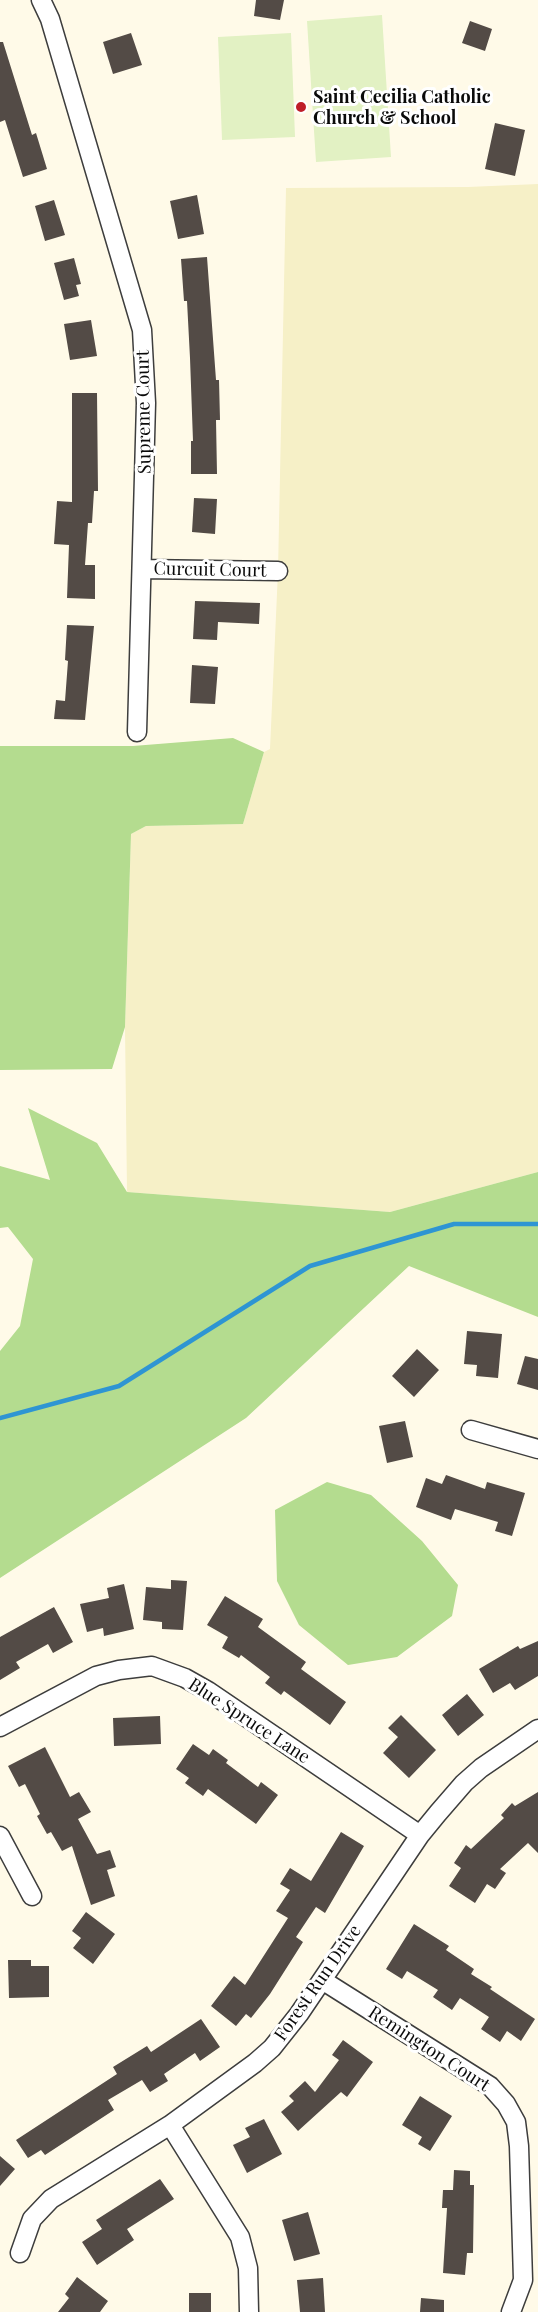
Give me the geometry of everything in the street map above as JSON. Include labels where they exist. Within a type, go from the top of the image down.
[{"type":"street","name":"Supreme Court","points":[[41,0],[50,19],[142,330],[146,403],[137,732]]},
{"type":"street","name":"Curcuit Court","points":[[142,569],[278,571]]},
{"type":"street","points":[[471,1430],[538,1449]]},
{"type":"street","name":"Blue Spruce Lane","points":[[0,1727],[96,1676],[119,1670],[152,1666],[185,1678],[208,1691],[420,1835]]},
{"type":"street","name":"Forest Run Drive","points":[[20,2253],[32,2219],[51,2199],[170,2125],[272,2048],[286,2032],[420,1835],[464,1783],[538,1729]]},
{"type":"street","points":[[0,1836],[32,1896]]},
{"type":"street","name":"Remington Court","points":[[322,1980],[490,2086],[506,2104],[516,2122],[519,2146],[522,2280],[511,2312]]},
{"type":"street","points":[[170,2125],[240,2238],[248,2268],[249,2312]]},
{"type":"shaded area","points":[[538,184],[538,1172],[390,1212],[127,1192],[125,1027],[131,834],[146,826],[243,824],[264,752],[270,749],[278,571],[286,188],[468,187]]},
{"type":"green space","points":[[382,15],[391,157],[316,162],[307,21]]},
{"type":"green space","points":[[291,33],[295,137],[222,140],[218,37]]},
{"type":"green space","points":[[233,738],[264,752],[243,824],[146,826],[131,834],[125,1027],[112,1069],[0,1070],[0,746],[133,746]]},
{"type":"green space","points":[[28,1108],[97,1143],[127,1192],[390,1212],[538,1172],[538,1317],[409,1266],[246,1418],[0,1578],[0,1351],[20,1326],[33,1259],[8,1227],[0,1228],[0,1166],[50,1180]]},
{"type":"green space","points":[[327,1482],[371,1495],[422,1541],[458,1585],[452,1616],[397,1657],[348,1665],[299,1625],[277,1581],[275,1510]]},
{"type":"building","points":[[256,0],[284,0],[280,20],[254,16]]},
{"type":"building","points":[[470,21],[492,29],[485,51],[462,43]]},
{"type":"building","points":[[131,33],[142,65],[113,74],[103,42]]},
{"type":"building","points":[[0,42],[3,42],[32,135],[36,133],[47,169],[23,177],[5,120],[0,122]]},
{"type":"building","points":[[495,123],[525,130],[515,176],[485,169]]},
{"type":"building","points":[[197,195],[204,234],[178,239],[170,201]]},
{"type":"building","points":[[54,200],[65,235],[45,241],[35,206]]},
{"type":"building","points":[[207,257],[216,380],[219,380],[220,420],[216,420],[217,474],[191,474],[191,441],[193,441],[190,358],[187,301],[184,301],[181,259]]},
{"type":"building","points":[[74,258],[81,284],[76,285],[79,296],[64,300],[54,263]]},
{"type":"building","points":[[91,320],[97,356],[70,360],[64,324]]},
{"type":"building","points":[[72,393],[97,393],[98,491],[94,491],[92,523],[88,523],[85,565],[95,565],[95,599],[67,598],[69,545],[54,544],[57,501],[72,502]]},
{"type":"building","points":[[194,498],[217,499],[215,534],[192,532]]},
{"type":"building","points":[[195,601],[260,603],[259,624],[218,622],[217,640],[193,639]]},
{"type":"building","points":[[67,625],[94,626],[85,720],[54,719],[56,700],[65,701],[68,661],[65,660]]},
{"type":"building","points":[[192,665],[218,667],[215,704],[190,703]]},
{"type":"building","points":[[467,1331],[502,1334],[498,1378],[476,1376],[477,1365],[464,1364]]},
{"type":"building","points":[[417,1349],[439,1370],[414,1397],[392,1376]]},
{"type":"building","points":[[525,1356],[538,1359],[538,1390],[517,1384]]},
{"type":"building","points":[[405,1421],[413,1457],[387,1463],[379,1426]]},
{"type":"building","points":[[446,1475],[485,1489],[487,1482],[525,1493],[512,1536],[495,1531],[498,1522],[455,1509],[451,1520],[416,1507],[426,1478],[442,1484]]},
{"type":"building","points":[[171,1580],[187,1581],[183,1630],[162,1629],[162,1622],[143,1620],[146,1587],[171,1589]]},
{"type":"building","points":[[124,1584],[134,1629],[104,1636],[103,1628],[87,1632],[80,1604],[109,1598],[107,1588]]},
{"type":"building","points":[[225,1596],[263,1619],[258,1627],[306,1662],[301,1669],[346,1702],[330,1725],[284,1691],[281,1695],[265,1683],[270,1677],[241,1655],[239,1658],[222,1648],[228,1637],[207,1625]]},
{"type":"building","points":[[54,1607],[73,1642],[53,1653],[48,1644],[16,1662],[20,1668],[0,1680],[0,1637]]},
{"type":"building","points":[[538,1641],[538,1676],[515,1690],[510,1683],[493,1693],[479,1669],[518,1646],[520,1649]]},
{"type":"building","points":[[467,1694],[484,1715],[458,1736],[442,1715]]},
{"type":"building","points":[[401,1715],[436,1750],[409,1778],[383,1753],[398,1737],[388,1728]]},
{"type":"building","points":[[160,1716],[161,1744],[114,1746],[113,1718]]},
{"type":"building","points":[[193,1744],[209,1755],[213,1749],[228,1760],[226,1763],[258,1787],[261,1782],[278,1795],[256,1824],[208,1789],[203,1796],[185,1783],[189,1778],[176,1769]]},
{"type":"building","points":[[45,1747],[70,1797],[79,1792],[91,1812],[78,1819],[97,1854],[110,1850],[116,1867],[107,1870],[115,1896],[91,1905],[72,1846],[62,1851],[51,1832],[47,1834],[37,1816],[40,1814],[25,1784],[19,1787],[8,1766]]},
{"type":"building","points":[[538,1792],[538,1853],[528,1843],[500,1869],[506,1873],[495,1889],[487,1884],[475,1903],[449,1886],[461,1868],[454,1863],[466,1845],[471,1849],[504,1818],[501,1815],[512,1803],[515,1806]]},
{"type":"building","points":[[341,1832],[364,1846],[325,1913],[316,1907],[296,1937],[303,1942],[270,1994],[251,2018],[246,2014],[236,2026],[211,2006],[234,1976],[245,1985],[288,1918],[276,1911],[290,1890],[280,1884],[290,1868],[311,1881]]},
{"type":"building","points":[[86,1912],[115,1934],[93,1964],[73,1948],[81,1938],[72,1931]]},
{"type":"building","points":[[414,1924],[449,1946],[446,1950],[474,1969],[471,1974],[535,2019],[521,2041],[507,2031],[500,2042],[481,2029],[489,2017],[460,1998],[452,2010],[433,1997],[438,1990],[407,1971],[402,1979],[386,1969]]},
{"type":"building","points":[[8,1960],[31,1960],[31,1966],[49,1966],[49,1997],[9,1998]]},
{"type":"building","points":[[201,2019],[220,2047],[200,2061],[195,2053],[164,2074],[168,2081],[150,2092],[142,2080],[108,2100],[114,2110],[45,2155],[41,2150],[28,2158],[16,2140],[117,2074],[113,2067],[147,2046],[151,2052]]},
{"type":"building","points":[[343,2040],[373,2062],[347,2097],[341,2092],[298,2131],[281,2112],[294,2101],[289,2096],[305,2081],[315,2092],[339,2060],[332,2055]]},
{"type":"building","points":[[420,2096],[452,2116],[430,2151],[418,2144],[422,2137],[402,2125]]},
{"type":"building","points":[[264,2119],[282,2154],[247,2173],[233,2145],[250,2137],[245,2128]]},
{"type":"building","points":[[0,2156],[15,2169],[0,2186]]},
{"type":"building","points":[[454,2170],[470,2171],[470,2185],[474,2185],[473,2253],[467,2253],[465,2275],[443,2273],[447,2208],[442,2208],[443,2190],[453,2190]]},
{"type":"building","points":[[160,2179],[174,2199],[127,2229],[134,2240],[97,2265],[82,2242],[102,2229],[96,2220]]},
{"type":"building","points":[[308,2212],[320,2254],[294,2261],[282,2220]]},
{"type":"building","points":[[77,2277],[108,2301],[100,2312],[58,2312],[69,2298],[65,2294]]},
{"type":"building","points":[[323,2278],[325,2312],[300,2312],[297,2280]]},
{"type":"building","points":[[189,2293],[211,2293],[211,2312],[189,2312]]},
{"type":"building","points":[[421,2298],[444,2300],[444,2312],[420,2312]]},
{"type":"waterway","points":[[0,1418],[119,1386],[310,1266],[454,1224],[538,1224]]},
{"type":"place","name":"Saint Cecilia Catholic Church & School","points":[[301,107]]}]
